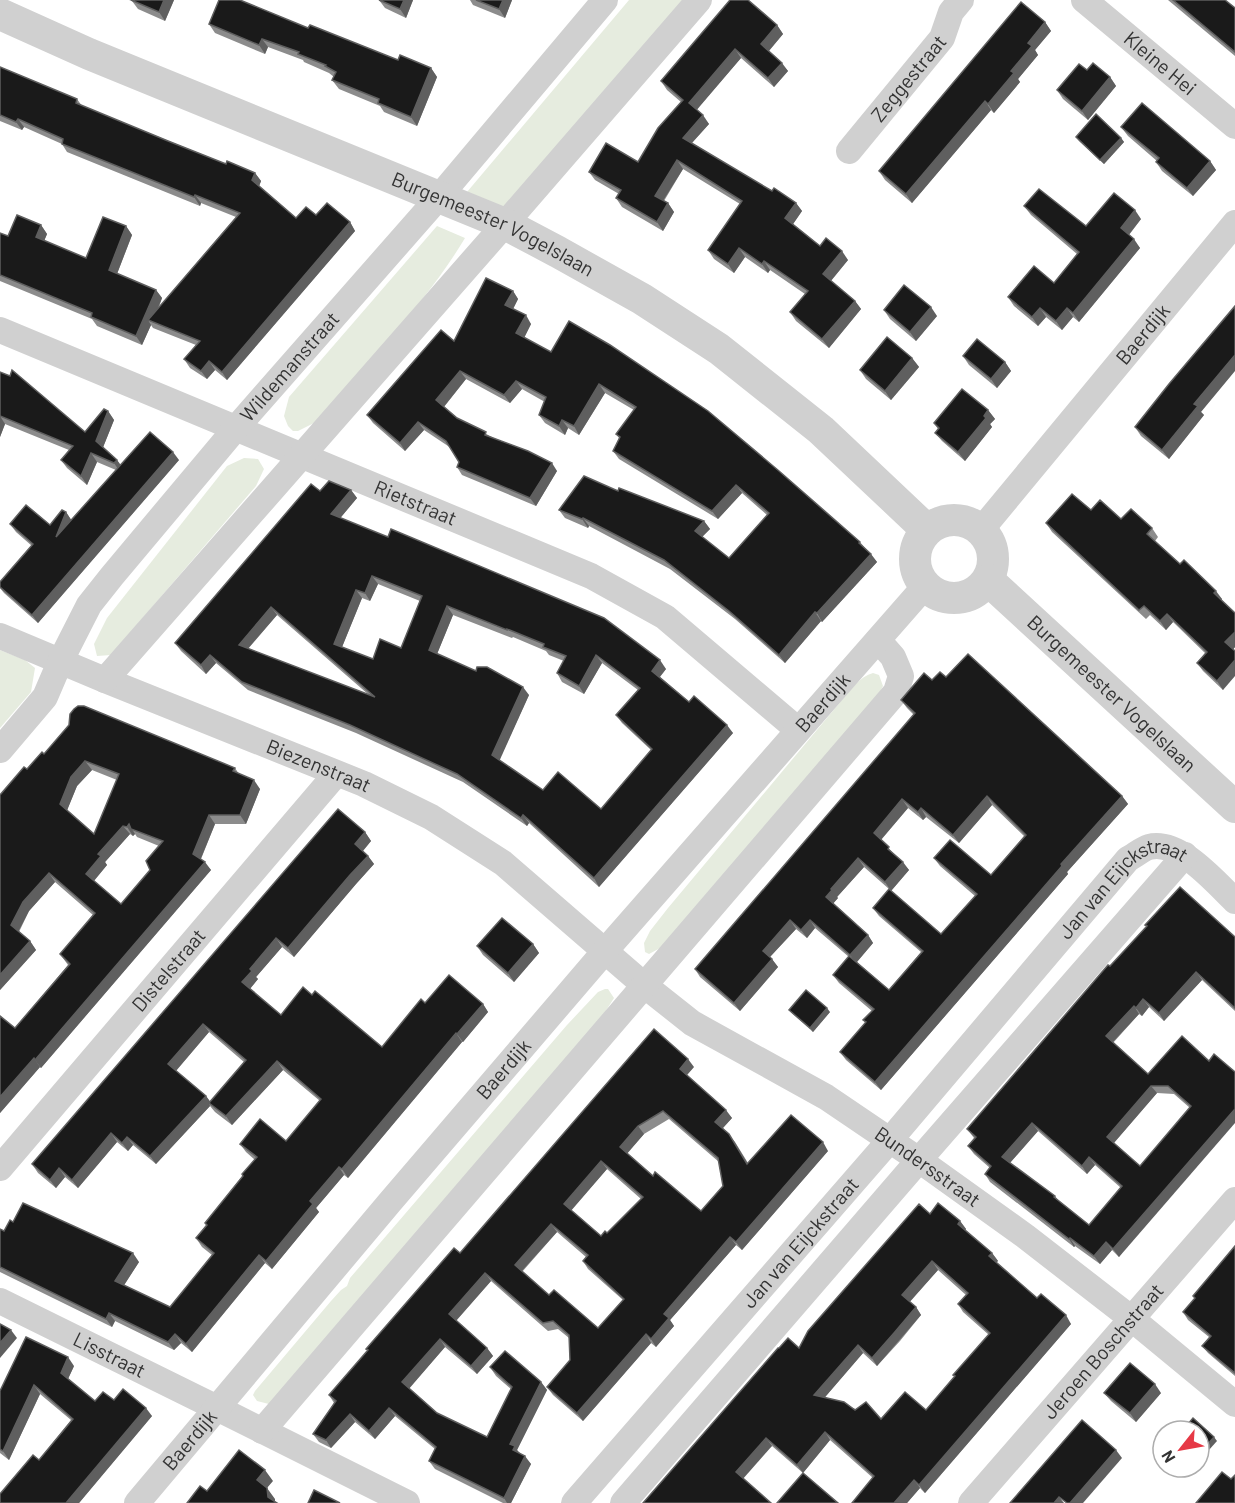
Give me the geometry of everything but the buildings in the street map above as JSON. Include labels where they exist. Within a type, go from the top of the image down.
[{"type":"street","name":"Wildemanstraat","points":[[0,750],[45,697],[60,662],[90,605],[127,558],[236,428],[439,197],[604,0]]},
{"type":"street","points":[[105,680],[506,224],[699,0]]},
{"type":"street","name":"Zeggestraat","points":[[849,151],[942,38],[951,12],[960,0]]},
{"type":"street","name":"Kleine Hei","points":[[1084,0],[1235,126]]},
{"type":"street","name":"Burgemeester Vogelslaan","points":[[0,14],[89,54],[506,224],[558,252],[642,299],[719,349],[820,430],[927,530]]},
{"type":"street","name":"Baerdijk","points":[[981,530],[1235,223]]},
{"type":"street","name":"Rietstraat","points":[[0,330],[591,576],[665,617],[798,730]]},
{"type":"street","points":[[957,519],[968,522],[981,530],[991,546],[993,557],[988,580],[978,590],[965,597],[951,598],[937,594],[926,586],[915,566],[915,555],[917,544],[927,530],[943,521],[957,519]]},
{"type":"street","name":"Burgemeester Vogelslaan","points":[[988,580],[1235,807]]},
{"type":"street","name":"Baerdijk","points":[[137,1503],[605,951],[926,586]]},
{"type":"street","name":"Biezenstraat","points":[[0,636],[364,784],[431,817],[503,863],[605,951]]},
{"type":"street","points":[[262,1431],[896,692],[901,675],[892,657],[878,640]]},
{"type":"street","name":"Distelstraat","points":[[0,1168],[336,774]]},
{"type":"street","name":"Jan van Eijckstraat","points":[[574,1503],[890,1140],[1128,859],[1148,847],[1167,847],[1185,855],[623,1503]]},
{"type":"street","points":[[1185,855],[1235,901]]},
{"type":"street","name":"Bundersstraat","points":[[605,951],[644,986],[692,1023],[826,1097],[1025,1236],[1132,1319],[1235,1404]]},
{"type":"street","name":"Jeroen Boschstraat","points":[[971,1503],[1235,1200]]},
{"type":"street","name":"Lisstraat","points":[[0,1302],[407,1503]]},
{"type":"shaded area","points":[[629,0],[690,0],[511,211],[467,192]]},
{"type":"shaded area","points":[[437,226],[465,238],[449,263],[394,334],[314,423],[293,431],[284,416],[289,397]]},
{"type":"shaded area","points":[[244,458],[258,459],[264,469],[256,486],[111,655],[97,656],[94,644],[107,618],[227,466]]},
{"type":"shaded area","points":[[0,650],[25,660],[35,668],[31,692],[0,728]]},
{"type":"shaded area","points":[[873,673],[879,675],[883,686],[878,696],[662,947],[649,954],[645,952],[644,943],[650,931],[668,908],[852,688],[864,677]]},
{"type":"shaded area","points":[[608,989],[614,998],[596,1026],[269,1404],[257,1401],[253,1395],[255,1391],[331,1301],[347,1286],[350,1278],[567,1025],[598,992]]}]
